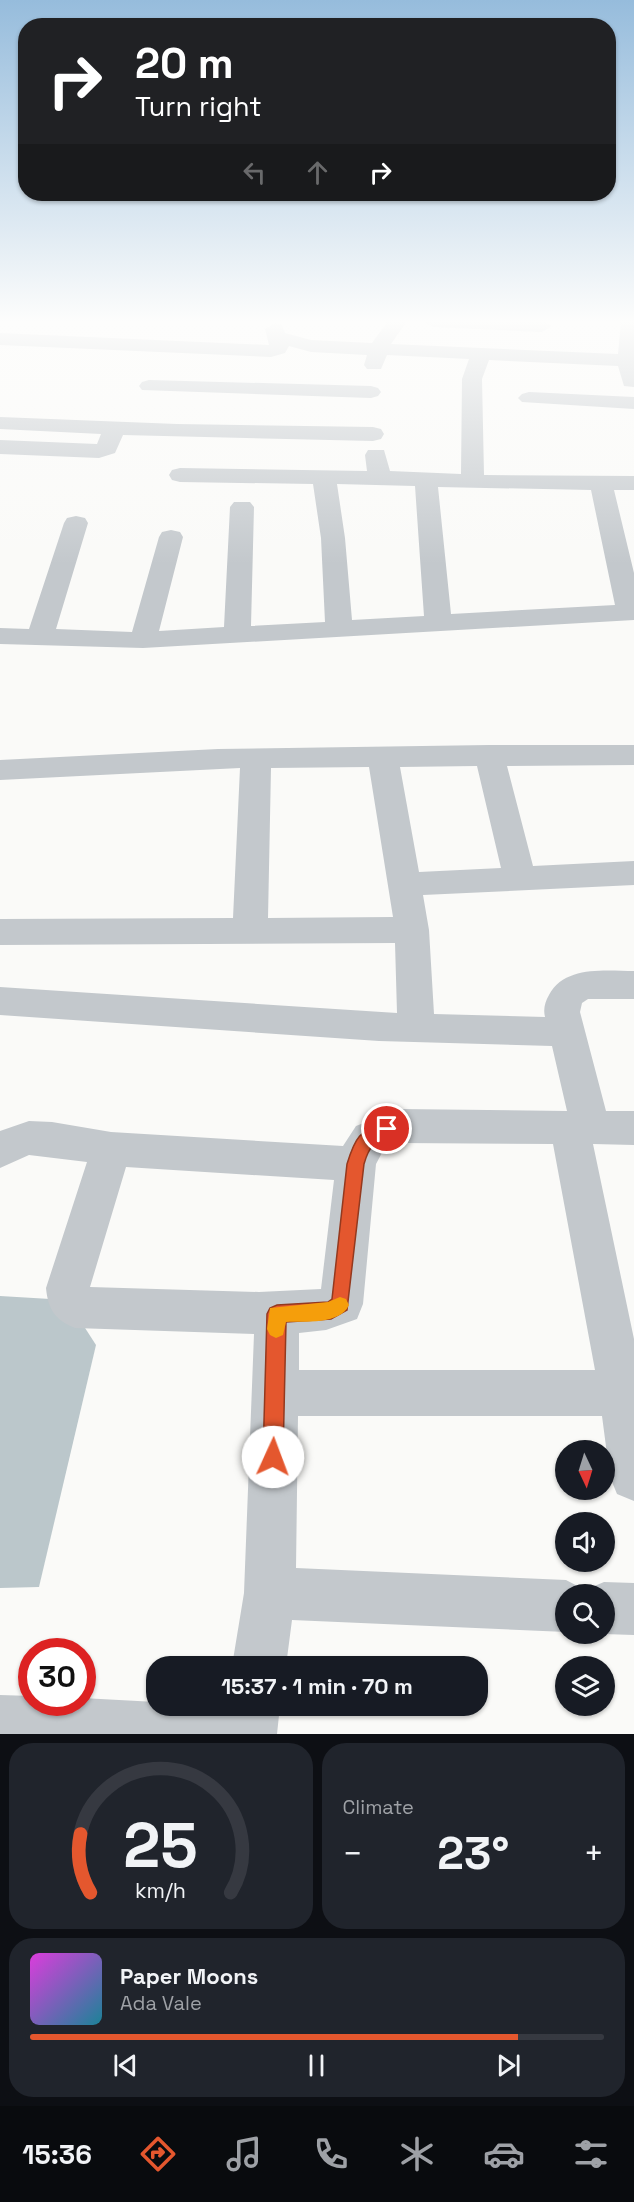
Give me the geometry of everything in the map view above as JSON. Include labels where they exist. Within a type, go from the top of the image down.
[{"type":"street","points":[[371,402],[373,434],[380,478]]},
{"type":"street","points":[[472,402],[473,480]]},
{"type":"street","points":[[611,402],[634,403]]},
{"type":"street","points":[[0,423],[373,434]]},
{"type":"street","points":[[0,447],[99,451],[107,448],[114,428]]},
{"type":"street","points":[[180,475],[634,483]]},
{"type":"street","points":[[324,477],[333,538],[339,627]]},
{"type":"street","points":[[426,479],[438,622]]},
{"type":"street","points":[[0,636],[39,639],[143,640],[632,612],[602,483]]},
{"type":"street","points":[[237,633],[242,507]]},
{"type":"street","points":[[39,639],[76,523]]},
{"type":"street","points":[[143,640],[171,537]]},
{"type":"street","points":[[489,755],[520,879]]},
{"type":"street","points":[[0,770],[256,758],[634,755]]},
{"type":"street","points":[[382,756],[406,884],[412,930],[416,1028]]},
{"type":"street","points":[[250,931],[256,758]]},
{"type":"street","points":[[406,884],[634,873]]},
{"type":"street","points":[[0,932],[412,930]]},
{"type":"street","points":[[634,985],[579,986],[568,991],[562,1000],[581,1128],[628,1392],[634,1477]]},
{"type":"street","points":[[0,1001],[416,1028],[567,1032]]},
{"type":"street","points":[[111,1149],[68,1288],[69,1300],[75,1307],[277,1314],[331,1310],[340,1304],[356,1164],[362,1143],[375,1132],[399,1126],[634,1128]]},
{"type":"street","points":[[0,1151],[29,1138],[52,1139],[111,1149],[356,1164]]},
{"type":"street","points":[[261,1656],[270,1593],[277,1314]]},
{"type":"street","points":[[275,1393],[628,1392]]},
{"type":"street","points":[[270,1593],[555,1606]]},
{"type":"street","points":[[615,1608],[634,1609]]},
{"type":"street","points":[[249,1734],[252,1716]]},
{"type":"street","points":[[0,1722],[263,1734]]},
{"type":"shaded area","points":[[0,1296],[67,1300],[96,1345],[39,1587],[0,1588]]},
{"type":"slow traffic","points":[[276,1329],[277,1314],[331,1310],[337,1309],[340,1305]]},
{"type":"route","points":[[273,1457],[277,1314],[331,1310],[337,1309],[340,1304],[344,1287],[356,1164],[362,1143],[375,1132],[387,1129]]}]
